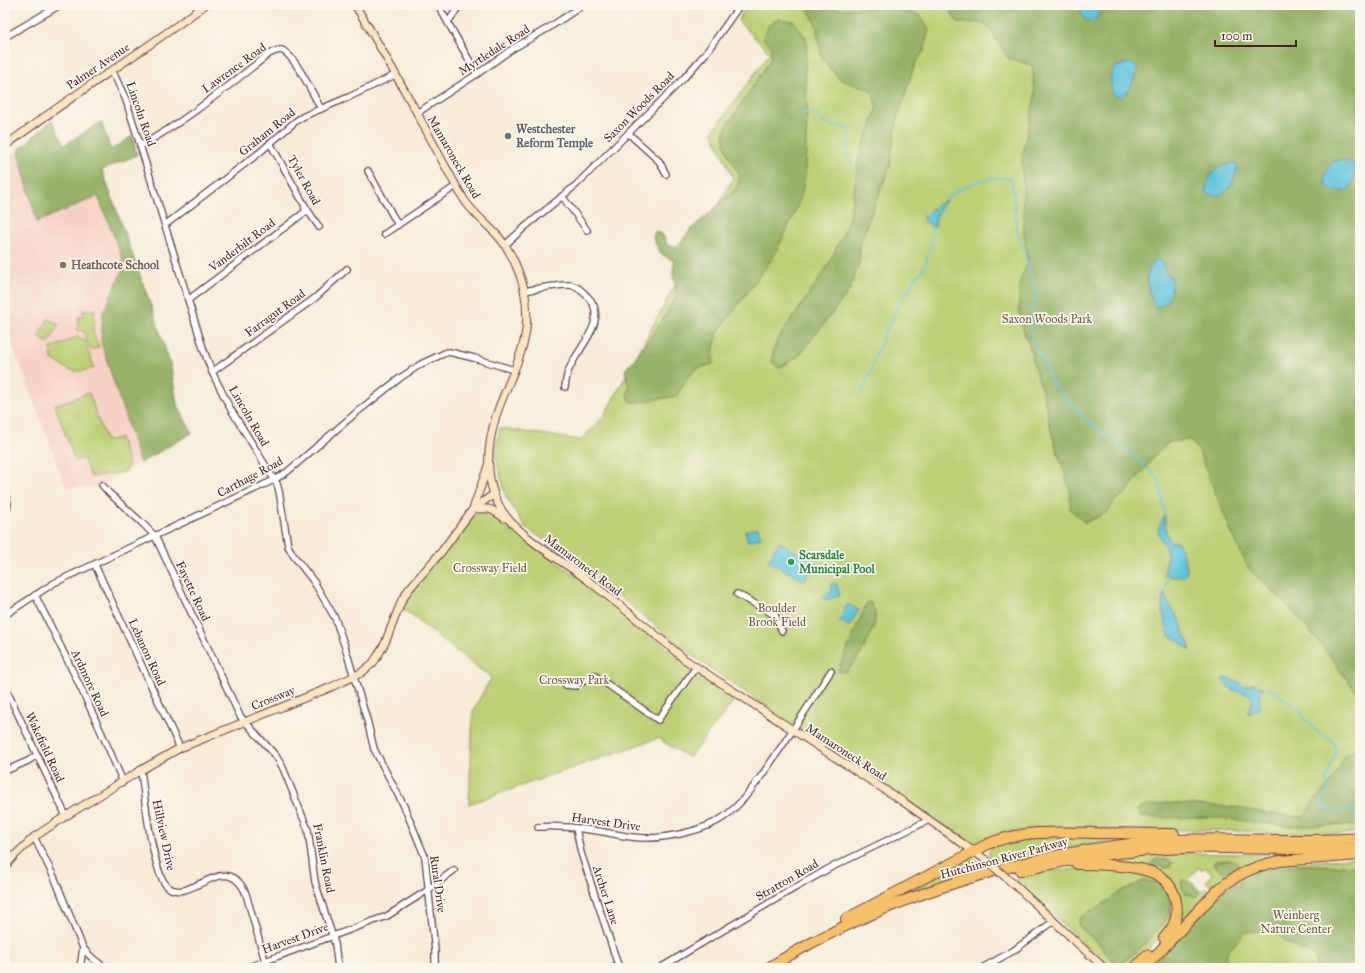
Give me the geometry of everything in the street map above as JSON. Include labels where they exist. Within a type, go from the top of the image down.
[{"type":"highway","points":[[795,951],[825,930],[988,844],[1022,834],[1048,832],[1205,835],[1234,839]]},
{"type":"highway","name":"Hutchinson River Parkway","points":[[768,968],[795,951],[830,933],[884,909],[946,886],[1056,856],[1115,846],[1174,840],[1321,840],[1360,838]]},
{"type":"highway","name":"Hutchinson River Parkway","points":[[780,968],[842,935],[896,911],[968,886],[1043,866],[1105,855],[1166,849],[1360,848]]},
{"type":"highway","points":[[1144,968],[1218,890],[1241,874],[1274,862],[1360,855]]},
{"type":"highway","points":[[1043,866],[1087,864],[1118,866],[1148,871],[1158,875],[1165,881],[1173,891],[1176,900],[1177,912],[1174,924],[1166,936],[1135,968]]},
{"type":"street","points":[[5,37],[60,5]]},
{"type":"street","name":"Palmer Avenue","points":[[5,146],[76,94],[205,5]]},
{"type":"street","name":"Mamaroneck Road","points":[[355,5],[417,113],[456,186],[472,210],[505,245],[515,262],[524,291],[526,334],[493,425],[489,450],[489,464],[494,494],[501,509],[516,526],[536,543],[586,580],[696,667],[902,801],[975,851],[1017,887],[1104,968]]},
{"type":"street","points":[[438,5],[477,74]]},
{"type":"street","points":[[448,22],[460,5]]},
{"type":"street","name":"Myrtledale Road","points":[[417,113],[512,49],[550,27],[583,5]]},
{"type":"street","name":"Saxon Woods Road","points":[[505,245],[576,185],[629,134],[694,67],[740,5]]},
{"type":"street","name":"Lawrence Road","points":[[140,146],[158,136],[199,107],[269,54],[281,50],[288,54],[295,63],[322,109]]},
{"type":"street","name":"Lincoln Road","points":[[112,70],[126,100],[204,351],[212,372],[230,408],[274,480],[279,491],[288,546],[292,555],[314,582],[335,618],[367,720],[371,738],[381,764]]},
{"type":"street","name":"Graham Road","points":[[165,225],[259,153],[296,121],[395,75]]},
{"type":"street","points":[[629,134],[659,161],[666,174]]},
{"type":"street","name":"Tyler Road","points":[[270,143],[319,228]]},
{"type":"street","points":[[368,171],[398,225]]},
{"type":"street","points":[[384,234],[456,186]]},
{"type":"street","points":[[562,196],[587,230]]},
{"type":"street","name":"Vanderbilt Road","points":[[188,300],[305,212],[305,206]]},
{"type":"street","name":"Farragut Road","points":[[212,372],[315,298],[347,269]]},
{"type":"street","points":[[524,291],[571,286],[582,291],[590,299],[594,308],[596,322],[568,371],[565,387]]},
{"type":"street","name":"Carthage Road","points":[[5,615],[54,583],[274,480],[287,472],[357,412],[400,378],[421,364],[449,352],[514,370]]},
{"type":"street","points":[[489,464],[473,509],[493,509],[516,526]]},
{"type":"street","name":"Fayette Road","points":[[102,485],[155,536],[240,716],[244,721]]},
{"type":"street","points":[[5,494],[8,504],[5,515]]},
{"type":"street","name":"Crossway","points":[[5,867],[34,837],[141,770],[180,748],[354,677],[373,663],[385,643],[402,600],[409,589],[442,551],[473,509],[494,494]]},
{"type":"street","name":"Lebanon Road","points":[[95,565],[180,748]]},
{"type":"street","name":"Ardmore Road","points":[[35,594],[72,668],[123,782]]},
{"type":"street","points":[[737,594],[775,615],[782,631]]},
{"type":"street","points":[[566,685],[576,686],[594,675],[658,720],[696,667]]},
{"type":"street","name":"Harvest Drive","points":[[538,827],[576,828],[632,838],[662,838],[687,833],[723,818],[741,804],[750,792],[793,731],[831,671]]},
{"type":"street","name":"Wakefield Road","points":[[5,687],[66,816]]},
{"type":"street","name":"Franklin Road","points":[[244,721],[276,756],[286,775],[308,830],[314,882],[333,936],[338,968]]},
{"type":"street","points":[[5,771],[28,761],[37,755]]},
{"type":"street","name":"Rural Drive","points":[[381,764],[404,806],[425,857],[435,951],[435,968]]},
{"type":"street","name":"Hillview Drive","points":[[141,770],[150,835],[160,875],[163,881],[168,887],[182,890],[222,876],[230,876],[236,879],[242,884],[246,894],[265,961]]},
{"type":"street","name":"Stratton Road","points":[[660,968],[828,869],[929,820]]},
{"type":"street","name":"Archer Lane","points":[[576,828],[581,853],[619,968]]},
{"type":"street","points":[[34,837],[55,879],[83,948],[89,956],[100,965],[107,968]]},
{"type":"street","name":"Harvest Drive","points":[[246,968],[387,916],[428,890],[454,870]]},
{"type":"street","points":[[982,968],[1013,951],[1054,921]]},
{"type":"street","points":[[80,968],[83,948]]},
{"type":"shaded area","points":[[18,151],[37,222],[98,196],[125,265],[103,313],[101,342],[140,463],[98,487],[66,487],[5,325],[5,159]]},
{"type":"green space","name":"Saxon Woods Park","points":[[747,5],[1360,5],[1360,820],[1245,820],[1288,826],[1360,825],[1360,832],[1344,834],[1288,834],[1196,830],[1036,829],[1000,834],[980,843],[972,844],[803,732],[694,657],[574,560],[525,527],[506,497],[495,454],[500,428],[581,440],[604,416],[733,178],[712,132],[770,53],[738,21]]},
{"type":"green space","points":[[817,5],[835,9],[885,8],[920,15],[929,29],[924,51],[915,64],[897,120],[890,166],[860,243],[860,261],[849,291],[799,356],[779,368],[771,361],[776,342],[826,269],[846,228],[852,204],[859,158],[877,107],[871,90],[841,80],[822,59],[816,25],[808,8]]},
{"type":"green space","points":[[952,5],[1080,5],[1080,10],[1096,20],[1103,5],[1360,5],[1360,697],[1323,647],[1290,608],[1249,569],[1232,534],[1199,452],[1191,440],[1169,442],[1157,453],[1125,494],[1114,501],[1109,511],[1085,523],[1070,509],[1070,490],[1052,435],[1044,397],[1019,312],[1021,277],[1028,264],[1024,235],[1022,157],[1035,96],[1032,65],[1008,58],[990,29],[983,23],[958,23],[952,12]]},
{"type":"green space","points":[[778,19],[794,21],[806,38],[807,51],[805,70],[807,107],[805,175],[802,193],[794,215],[773,258],[718,332],[714,348],[713,364],[696,369],[685,382],[677,396],[641,402],[631,402],[627,395],[629,388],[625,370],[653,334],[677,295],[673,275],[674,261],[660,253],[653,238],[655,231],[663,235],[668,246],[678,246],[689,231],[737,188],[740,175],[727,152],[725,141],[726,127],[771,59],[771,46],[763,39],[769,25]]},
{"type":"green space","points":[[52,120],[64,145],[101,122],[111,150],[132,136],[137,155],[102,170],[154,314],[171,367],[177,404],[192,433],[140,463],[101,342],[103,313],[125,265],[98,196],[37,222],[18,151]]},
{"type":"green space","points":[[83,310],[95,310],[93,332],[99,347],[91,350],[83,331],[77,330],[79,316],[83,316]]},
{"type":"green space","points":[[48,319],[59,325],[48,343],[38,337]]},
{"type":"green space","points":[[77,337],[85,341],[94,368],[76,371],[67,369],[52,359],[51,348]]},
{"type":"green space","points":[[89,393],[106,441],[120,438],[129,465],[125,472],[91,477],[84,461],[85,458],[75,461],[55,405]]},
{"type":"green space","name":"Crossway Park","points":[[482,507],[608,599],[672,652],[736,698],[689,758],[658,738],[469,804],[473,710],[491,678],[403,609],[417,584]]},
{"type":"green space","points":[[867,602],[871,603],[875,614],[872,632],[865,647],[851,667],[846,672],[838,671]]},
{"type":"green space","points":[[1352,751],[1360,751],[1360,825],[1288,826],[1210,817],[1140,817],[1137,811],[1139,808],[1165,803],[1233,807],[1279,815],[1304,817],[1313,803],[1334,778],[1344,756]]},
{"type":"green space","points":[[1055,834],[1120,837],[1121,840],[1039,853],[1003,866],[996,860],[991,860],[989,857],[991,847],[1022,838]]},
{"type":"green space","points":[[1179,853],[1318,855],[1288,858],[1214,889],[1206,882],[1212,874],[1205,867],[1202,870],[1199,867],[1188,879],[1201,891],[1207,889],[1212,892],[1179,927],[1175,887],[1116,862],[1116,859]]},
{"type":"green space","points":[[973,857],[988,870],[927,888],[889,902]]},
{"type":"green space","points":[[1360,857],[1360,864],[1352,866],[1299,865],[1148,968],[1213,897],[1246,874],[1283,864]]},
{"type":"green space","points":[[1157,859],[1172,862],[1171,866],[1166,868],[1158,866],[1153,867],[1151,864]]},
{"type":"green space","points":[[1231,860],[1238,862],[1238,868],[1224,872],[1214,865],[1215,861]]},
{"type":"green space","points":[[972,862],[978,863],[979,867],[965,874],[950,874],[949,871]]},
{"type":"green space","points":[[1360,864],[1360,968],[1316,968],[1315,955],[1293,946],[1274,930],[1245,932],[1226,954],[1225,968],[1148,968],[1224,891],[1260,871],[1299,865],[1352,866]]},
{"type":"green space","points":[[1095,868],[1131,871],[1159,879],[1170,891],[1173,918],[1165,932],[1129,968],[1109,968],[1023,888],[1015,878],[1044,871]]},
{"type":"green space","name":"Weinberg Nature Center","points":[[1277,871],[1341,968],[1208,968]]},
{"type":"green space","points":[[1183,880],[1188,882],[1199,892],[1198,896],[1196,897],[1186,894],[1181,884],[1181,881]]},
{"type":"green space","points":[[1143,881],[1158,883],[1167,890],[1171,908],[1170,912],[1165,921],[1146,943],[1130,957],[1118,964],[1110,958],[1099,944],[1078,925],[1080,918],[1122,891]]},
{"type":"water","points":[[1080,5],[1103,5],[1096,20],[1089,21],[1085,19],[1080,10]]},
{"type":"water","points":[[1127,63],[1134,63],[1137,67],[1132,84],[1122,97],[1113,95],[1111,81],[1113,71],[1115,67]]},
{"type":"water","points":[[1338,160],[1351,161],[1355,170],[1355,176],[1349,190],[1334,191],[1325,184],[1325,175],[1330,164]]},
{"type":"water","points":[[1234,163],[1238,165],[1237,169],[1227,190],[1220,195],[1210,195],[1206,192],[1211,175],[1223,166]]},
{"type":"water","points":[[947,199],[937,215],[935,226],[932,227],[923,220],[923,217]]},
{"type":"water","points":[[1154,260],[1158,260],[1162,264],[1166,274],[1171,276],[1170,296],[1166,303],[1156,307],[1149,292],[1147,283],[1148,272]]},
{"type":"water","points":[[1165,515],[1166,533],[1171,542],[1178,542],[1187,566],[1187,572],[1183,577],[1164,575],[1167,554],[1158,529]]},
{"type":"water","points":[[758,528],[761,538],[748,541],[745,531]]},
{"type":"water","name":"Scarsdale Municipal Pool","points":[[779,542],[815,563],[804,581],[768,561]]},
{"type":"water","name":"Scarsdale Municipal Pool","points":[[836,583],[840,596],[825,600],[824,595],[832,592],[831,584]]},
{"type":"water","points":[[1165,591],[1166,599],[1180,620],[1191,650],[1175,638],[1169,636],[1162,607]]},
{"type":"water","name":"Scarsdale Municipal Pool","points":[[848,604],[859,610],[849,626],[839,621]]},
{"type":"water","points":[[1225,678],[1238,682],[1243,686],[1254,684],[1265,688],[1261,690],[1259,699],[1260,708],[1248,714],[1252,696],[1236,691],[1227,686],[1222,679]]},
{"type":"waterway","points":[[801,112],[818,115],[827,125],[845,127],[848,129],[850,132],[848,153],[852,166]]},
{"type":"waterway","points":[[945,200],[960,189],[975,182],[1009,178],[1012,183],[1017,230],[1035,287],[1031,336],[1053,384],[1090,423],[1140,461],[1159,480],[1165,515]]},
{"type":"waterway","points":[[863,392],[862,389],[870,375],[876,353],[882,342],[883,335],[903,297],[925,266],[932,239],[933,226]]},
{"type":"waterway","points":[[1165,593],[1168,575]]},
{"type":"waterway","points":[[1264,688],[1276,692],[1290,702],[1301,712],[1304,719],[1317,732],[1332,740],[1335,745],[1336,753],[1329,770],[1326,783],[1328,790],[1323,801],[1323,807],[1331,811],[1354,812],[1358,824],[1357,831]]},
{"type":"place","name":"Westchester Reform Temple","points":[[508,136]]},
{"type":"place","name":"Heathcote School","points":[[63,265]]},
{"type":"place","name":"Scarsdale Municipal Pool","points":[[791,562]]},
{"type":"park label","name":"Crossway Field","points":[[490,568]]},
{"type":"park label","name":"Boulder Brook Field","points":[[777,615]]}]
